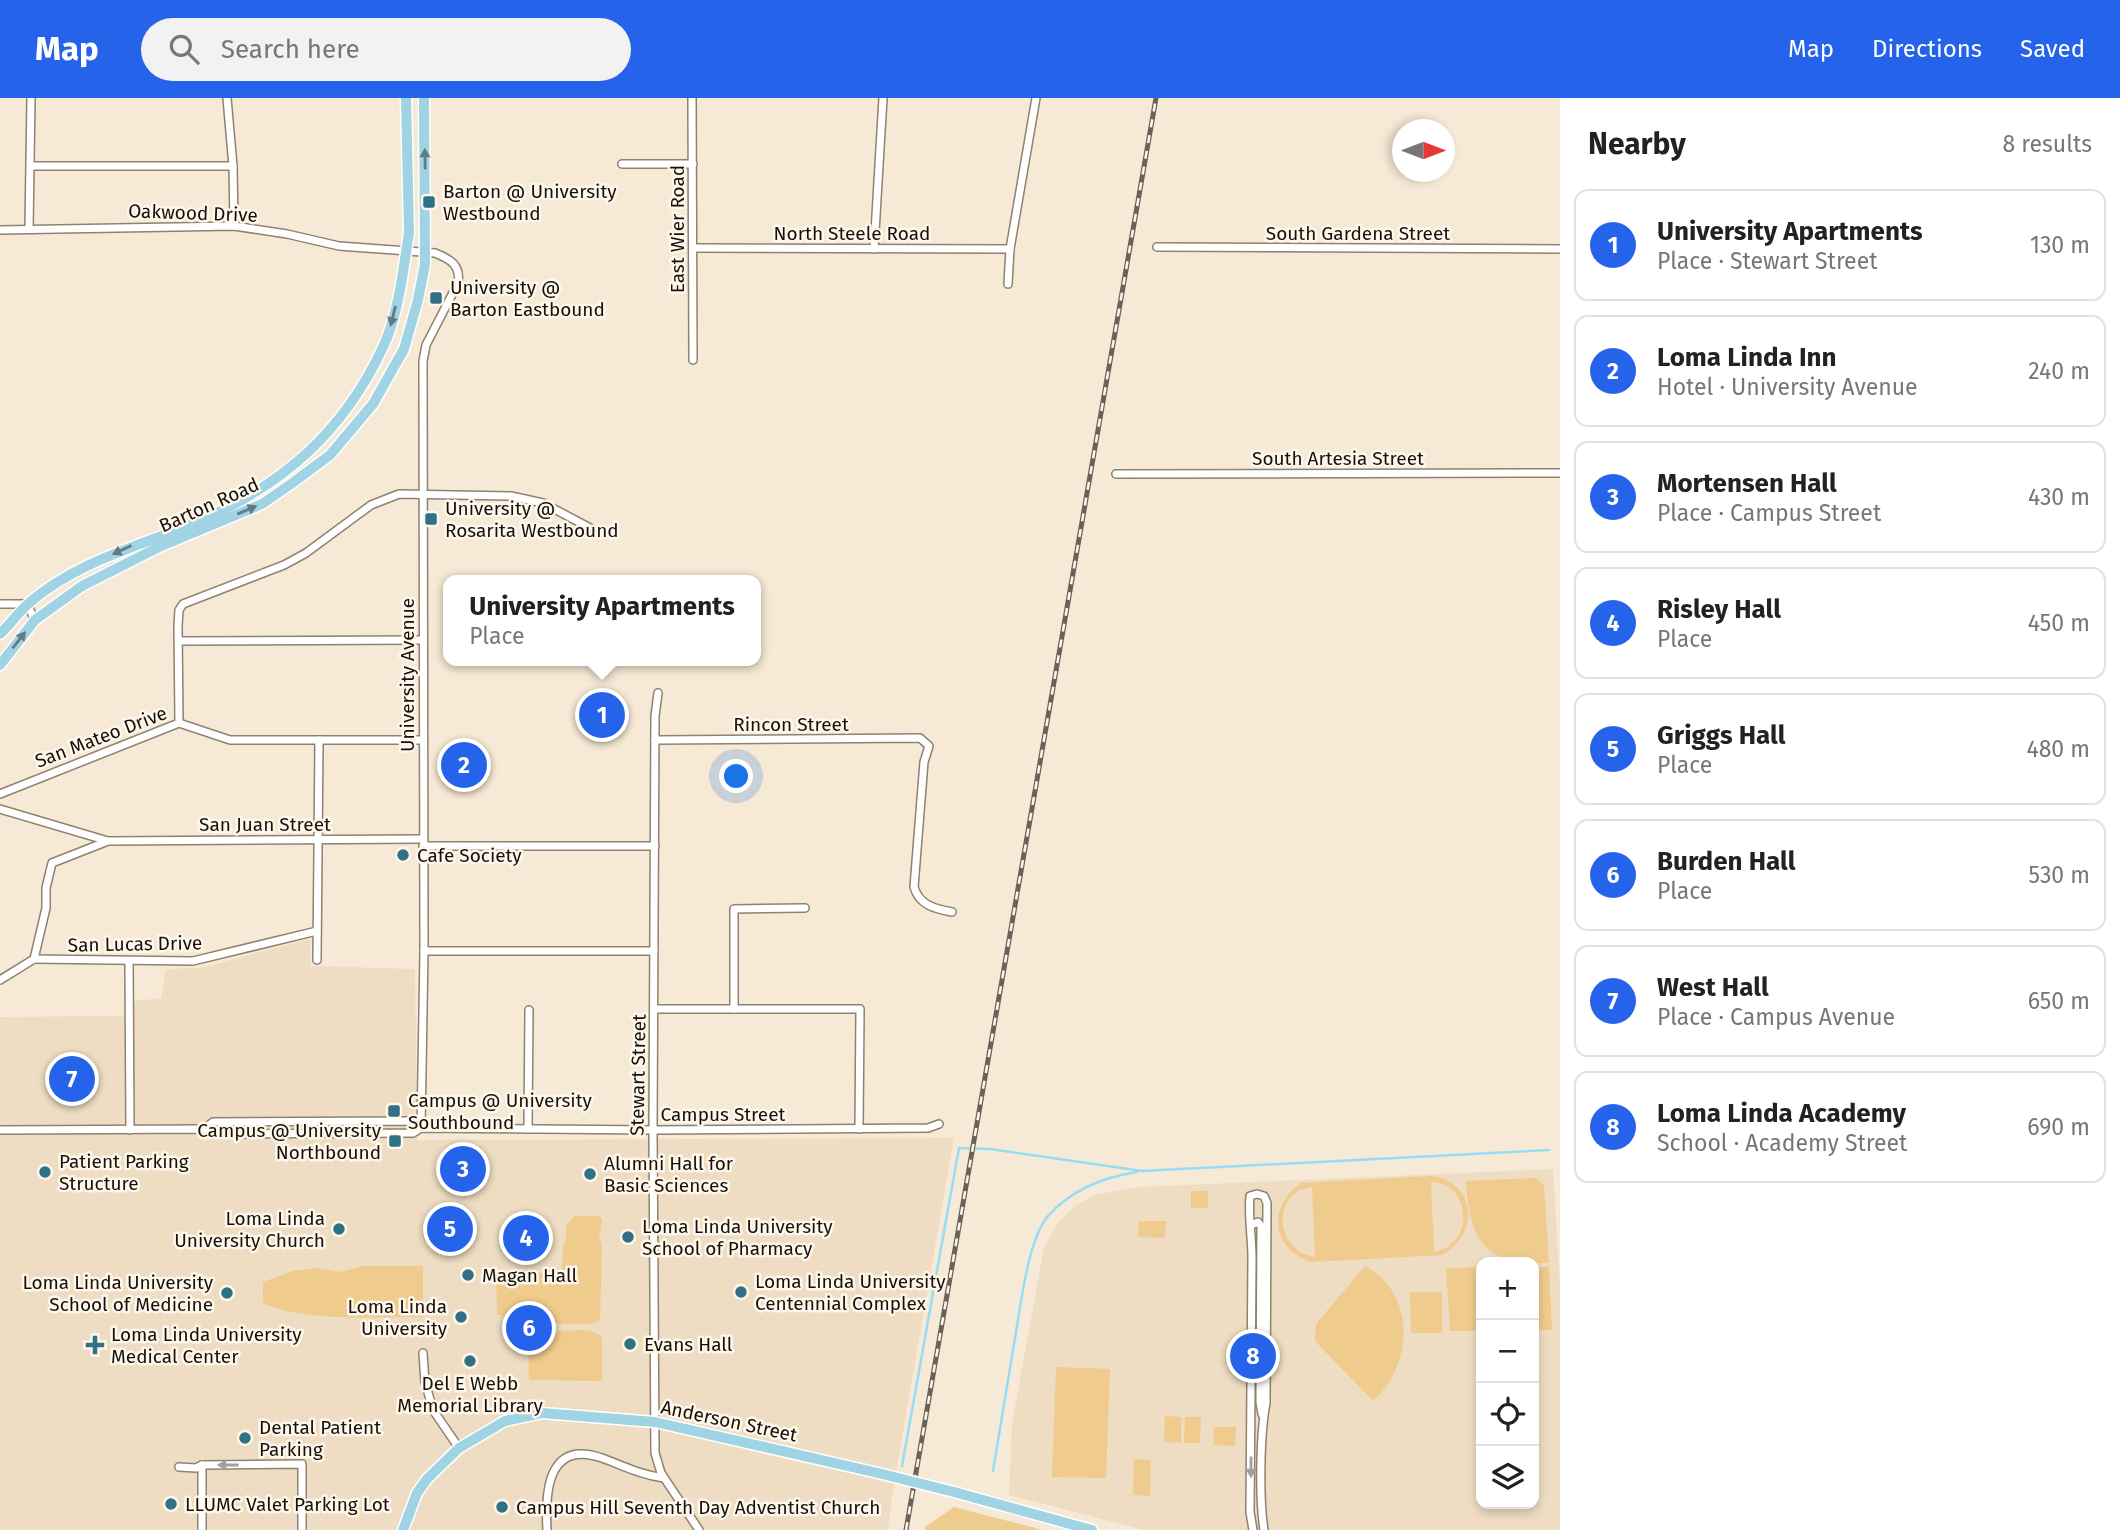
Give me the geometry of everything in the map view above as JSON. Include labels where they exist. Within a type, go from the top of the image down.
[{"type":"main road","name":"Barton Road","points":[[0,634],[27,604],[81,570],[132,545],[200,520],[278,479],[311,450],[353,401],[383,347],[393,318],[406,250],[406,98]]},
{"type":"main road","name":"Barton Road","points":[[0,665],[35,620],[93,581],[159,547],[262,504],[330,455],[373,404],[404,349],[418,300],[426,252],[424,98]]},
{"type":"main road","name":"Anderson Street","points":[[404,1530],[417,1493],[458,1448],[505,1422],[542,1413],[655,1422],[878,1473],[1092,1530]]},
{"type":"street","points":[[29,228],[31,98]]},
{"type":"street","points":[[227,98],[233,166],[234,226]]},
{"type":"street","name":"East Wier Road","points":[[692,98],[693,360]]},
{"type":"street","points":[[874,249],[883,98]]},
{"type":"street","points":[[1008,284],[1010,249],[1036,98]]},
{"type":"street","points":[[622,163],[692,163]]},
{"type":"street","points":[[31,166],[233,166]]},
{"type":"street","name":"Oakwood Drive","points":[[0,230],[234,226],[340,246],[426,252]]},
{"type":"street","name":"South Gardena Street","points":[[1157,247],[1560,249]]},
{"type":"street","name":"North Steele Road","points":[[694,248],[1010,249]]},
{"type":"street","name":"University Avenue","points":[[421,1128],[424,951],[423,361],[426,345],[458,283],[459,275],[456,265],[449,258],[426,252]]},
{"type":"street","name":"South Artesia Street","points":[[1116,474],[1560,473]]},
{"type":"street","points":[[179,723],[179,612],[183,604],[284,565],[306,553],[379,501],[399,494],[511,496],[544,503],[592,529]]},
{"type":"street","points":[[0,604],[27,604],[35,620]]},
{"type":"street","points":[[179,641],[423,640]]},
{"type":"street","name":"Stewart Street","points":[[658,693],[655,740],[653,1130],[655,1453],[664,1478],[699,1530]]},
{"type":"street","name":"San Mateo Drive","points":[[0,794],[179,723],[230,740],[423,740]]},
{"type":"street","name":"Rincon Street","points":[[655,740],[920,738],[929,746],[924,762],[914,887],[916,894],[925,904],[951,912]]},
{"type":"street","points":[[317,960],[319,740]]},
{"type":"street","name":"San Juan Street","points":[[0,809],[108,841],[318,840],[655,846]]},
{"type":"street","name":"San Juan Street","points":[[34,959],[46,908],[49,867],[52,863],[108,841]]},
{"type":"street","points":[[734,1009],[734,909],[805,908]]},
{"type":"street","name":"San Lucas Drive","points":[[34,959],[193,961],[317,931]]},
{"type":"street","points":[[424,951],[654,951]]},
{"type":"street","points":[[0,980],[34,959]]},
{"type":"street","points":[[129,961],[130,1130]]},
{"type":"street","points":[[654,1009],[860,1009],[859,1129]]},
{"type":"street","points":[[528,1129],[529,1010]]},
{"type":"street","name":"Campus Street","points":[[205,1129],[213,1122],[260,1121],[411,1121],[421,1128]]},
{"type":"street","name":"Campus Street","points":[[0,1130],[205,1129],[212,1134],[351,1134],[413,1133],[421,1128],[859,1129],[928,1128],[939,1124]]},
{"type":"street","points":[[1253,1530],[1250,1512],[1249,1217],[1250,1196],[1257,1194],[1264,1196],[1267,1203],[1266,1403],[1263,1418],[1262,1505],[1264,1530]]},
{"type":"street","points":[[1251,1224],[1258,1222],[1261,1226],[1260,1402],[1263,1418]]},
{"type":"street","points":[[423,1353],[425,1382],[433,1410],[458,1448]]},
{"type":"street","points":[[547,1530],[551,1473],[566,1460],[582,1455],[600,1457],[644,1476],[664,1478]]},
{"type":"street","points":[[179,1467],[302,1464],[302,1530]]},
{"type":"street","points":[[202,1465],[202,1530]]},
{"type":"shaded area","name":"Loma Linda University","points":[[310,939],[311,966],[415,969],[417,1140],[954,1138],[888,1530],[0,1530],[0,1017],[123,1016],[137,1000],[161,999],[166,969],[200,968]]},
{"type":"shaded area","points":[[1553,1169],[1560,1288],[1560,1530],[1144,1530],[1009,1495],[1012,1424],[1044,1248],[1057,1224],[1075,1206],[1094,1195],[1140,1187]]},
{"type":"shaded area","points":[[1431,1176],[1446,1180],[1457,1188],[1465,1198],[1468,1222],[1455,1246],[1442,1255],[1311,1262],[1288,1247],[1278,1226],[1283,1204],[1301,1183]],"holes":[[[1431,1182],[1444,1185],[1454,1192],[1461,1202],[1463,1214],[1457,1238],[1448,1247],[1434,1252]],[[1312,1187],[1315,1256],[1314,1257],[1291,1244],[1285,1233],[1283,1220],[1284,1209],[1290,1198],[1299,1191]]]},
{"type":"shaded area","points":[[1536,1178],[1544,1186],[1549,1263],[1539,1263],[1539,1257],[1502,1257],[1485,1246],[1477,1235],[1472,1220],[1466,1181]]},
{"type":"shaded area","points":[[1191,1191],[1208,1191],[1208,1208],[1191,1208]]},
{"type":"shaded area","points":[[574,1216],[599,1216],[602,1220],[599,1240],[602,1242],[600,1320],[592,1324],[558,1324],[549,1318],[497,1315],[496,1273],[562,1273],[566,1226]]},
{"type":"shaded area","points":[[1139,1221],[1166,1221],[1165,1238],[1138,1237]]},
{"type":"shaded area","points":[[364,1266],[423,1266],[423,1317],[320,1316],[263,1303],[263,1282],[293,1271],[318,1268],[340,1272]]},
{"type":"shaded area","points":[[1365,1266],[1382,1278],[1394,1294],[1401,1312],[1403,1330],[1402,1350],[1396,1369],[1373,1401],[1315,1341],[1316,1324]]},
{"type":"shaded area","points":[[1476,1267],[1476,1331],[1450,1331],[1446,1268]]},
{"type":"shaded area","points":[[1539,1267],[1549,1267],[1552,1330],[1539,1330]]},
{"type":"shaded area","points":[[1410,1292],[1442,1292],[1442,1333],[1411,1333]]},
{"type":"shaded area","points":[[558,1331],[588,1331],[602,1338],[602,1381],[529,1380],[528,1337],[551,1337]]},
{"type":"shaded area","points":[[1056,1367],[1110,1369],[1106,1478],[1052,1477]]},
{"type":"shaded area","points":[[1165,1416],[1181,1417],[1181,1443],[1164,1442]]},
{"type":"shaded area","points":[[1185,1417],[1201,1417],[1200,1443],[1184,1443]]},
{"type":"shaded area","points":[[1214,1427],[1236,1427],[1235,1446],[1213,1445]]},
{"type":"shaded area","points":[[1134,1459],[1151,1460],[1150,1496],[1133,1495]]},
{"type":"shaded area","points":[[954,1507],[1043,1530],[925,1530],[925,1527]]},
{"type":"waterway","points":[[902,1466],[959,1148],[990,1149],[1142,1171],[1549,1150]]},
{"type":"waterway","points":[[993,1471],[1025,1277],[1041,1227],[1057,1207],[1078,1192],[1100,1181],[1137,1172]]},
{"type":"railway","points":[[906,1530],[1156,98]]},
{"type":"place","name":"Barton @ University Westbound","points":[[429,202]]},
{"type":"place","name":"University @ Barton Eastbound","points":[[436,298]]},
{"type":"place","name":"University @ Rosarita Westbound","points":[[431,519]]},
{"type":"place","name":"University Apartments","points":[[602,715]]},
{"type":"place","name":"Loma Linda Inn","points":[[464,765]]},
{"type":"place","name":"Cafe Society","points":[[403,855]]},
{"type":"place","name":"West Hall","points":[[72,1079]]},
{"type":"place","name":"Campus @ University Southbound","points":[[394,1111]]},
{"type":"place","name":"Campus @ University Northbound","points":[[395,1141]]},
{"type":"place","name":"Mortensen Hall","points":[[463,1169]]},
{"type":"place","name":"Patient Parking Structure","points":[[45,1172]]},
{"type":"place","name":"Alumni Hall for Basic Sciences","points":[[590,1174]]},
{"type":"place","name":"Loma Linda University Church","points":[[339,1229]]},
{"type":"place","name":"Griggs Hall","points":[[450,1229]]},
{"type":"place","name":"Loma Linda University School of Pharmacy","points":[[628,1237]]},
{"type":"place","name":"Risley Hall","points":[[526,1238]]},
{"type":"place","name":"Magan Hall","points":[[468,1275]]},
{"type":"place","name":"Loma Linda University Centennial Complex","points":[[741,1292]]},
{"type":"place","name":"Loma Linda University School of Medicine","points":[[227,1293]]},
{"type":"place","name":"Loma Linda University","points":[[461,1317]]},
{"type":"place","name":"Burden Hall","points":[[529,1328]]},
{"type":"place","name":"Evans Hall","points":[[630,1344]]},
{"type":"place","name":"Loma Linda University Medical Center","points":[[95,1345]]},
{"type":"place","name":"Loma Linda Academy","points":[[1253,1356]]},
{"type":"place","name":"Del E Webb Memorial Library","points":[[470,1361]]},
{"type":"place","name":"Dental Patient Parking","points":[[245,1438]]},
{"type":"place","name":"LLUMC Valet Parking Lot","points":[[171,1504]]},
{"type":"place","name":"Campus Hill Seventh Day Adventist Church","points":[[502,1507]]}]
